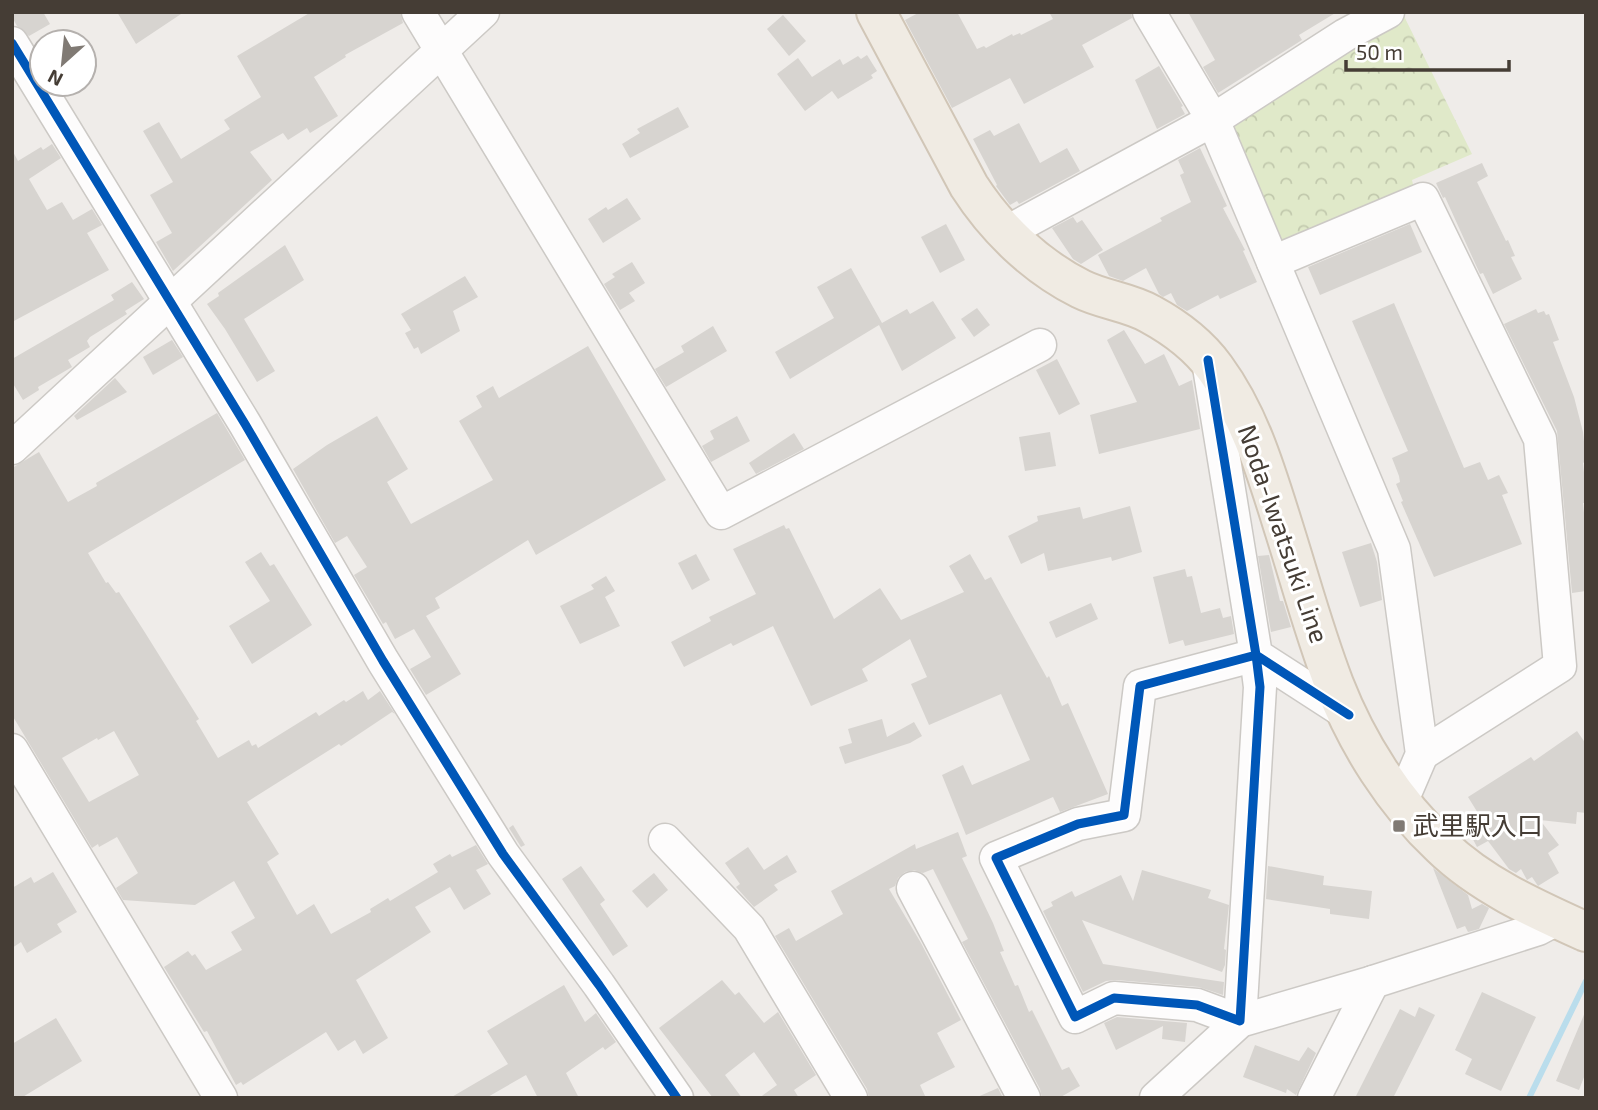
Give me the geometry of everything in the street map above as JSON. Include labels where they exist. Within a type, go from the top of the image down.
[{"type":"main road","name":"Noda-Iwatsuki Line","points":[[876,12],[969,186],[1005,233],[1037,260],[1081,289],[1150,314],[1193,344],[1208,360],[1235,399],[1256,443],[1334,684],[1367,751],[1402,803],[1441,847],[1473,872],[1514,898],[1572,925]]},
{"type":"street","points":[[418,12],[721,513],[1040,345]]},
{"type":"street","points":[[12,448],[483,12]]},
{"type":"street","points":[[1149,12],[1213,120],[1394,549],[1422,754],[1402,803]]},
{"type":"street","points":[[1005,233],[1213,120],[1339,24],[1388,12]]},
{"type":"street","points":[[12,43],[245,424],[383,661],[503,854],[599,985],[677,1098]]},
{"type":"street","points":[[1273,262],[1423,199],[1540,439],[1560,667],[1422,754]]},
{"type":"street","points":[[1208,360],[1260,687],[1240,1021]]},
{"type":"street","points":[[1240,1021],[1198,1005],[1114,998],[1075,1017],[996,858],[1078,824],[1124,815],[1140,686],[1256,655],[1349,715]]},
{"type":"street","points":[[16,765],[221,1098]]},
{"type":"street","points":[[665,840],[749,928],[851,1098]]},
{"type":"street","points":[[914,888],[1024,1098]]},
{"type":"street","points":[[1156,1098],[1240,1021],[1538,929],[1572,925]]},
{"type":"street","points":[[1314,1098],[1373,982]]},
{"type":"green space","points":[[1402,12],[1472,154],[1412,180],[1414,189],[1287,241],[1273,237],[1227,132],[1232,117]]},
{"type":"building","points":[[12,12],[43,12],[50,24],[43,28],[28,28],[28,35],[17,26]]},
{"type":"building","points":[[117,12],[184,12],[136,44]]},
{"type":"building","points":[[311,12],[400,12],[403,23],[345,55],[346,57],[314,77],[338,116],[310,133],[307,128],[288,140],[283,133],[250,152],[272,180],[173,271],[156,242],[172,233],[150,195],[173,182],[143,131],[159,122],[181,159],[230,129],[224,120],[261,97],[237,56]]},
{"type":"building","points":[[920,12],[957,12],[977,49],[984,46],[986,48],[1012,34],[1021,35],[1053,19],[1049,12],[1131,12],[1132,18],[1082,45],[1094,67],[1024,104],[1010,78],[952,108],[905,20]]},
{"type":"building","points":[[1188,12],[1337,12],[1299,35],[1302,40],[1218,93],[1203,67],[1215,60]]},
{"type":"building","points":[[783,15],[806,41],[789,56],[767,29]]},
{"type":"building","points":[[867,55],[877,71],[871,75],[873,78],[838,99],[832,91],[805,111],[777,74],[798,58],[812,77],[840,59],[843,65],[858,56],[861,59]]},
{"type":"building","points":[[1159,66],[1185,114],[1157,129],[1135,80]]},
{"type":"building","points":[[678,107],[689,127],[630,158],[622,144],[640,133],[637,129]]},
{"type":"building","points":[[1019,123],[1040,163],[1067,148],[1080,171],[1019,204],[1017,201],[1010,205],[996,186],[973,139],[990,130],[994,136]]},
{"type":"building","points":[[52,144],[61,158],[29,179],[47,210],[62,202],[73,220],[92,209],[102,225],[87,233],[109,270],[12,322],[12,150],[18,161],[41,147],[43,150]]},
{"type":"building","points":[[1200,148],[1227,206],[1223,208],[1245,250],[1243,251],[1257,282],[1220,299],[1218,295],[1187,311],[1177,305],[1171,293],[1163,297],[1159,294],[1146,268],[1123,281],[1109,276],[1098,255],[1162,221],[1160,218],[1191,202],[1180,175],[1184,173],[1178,160]]},
{"type":"building","points":[[1482,163],[1488,176],[1477,182],[1506,241],[1508,240],[1515,256],[1511,257],[1522,279],[1493,294],[1483,273],[1480,274],[1436,183]]},
{"type":"building","points":[[627,198],[641,219],[603,243],[588,219]]},
{"type":"building","points":[[1073,217],[1077,223],[1082,220],[1103,250],[1081,264],[1073,259],[1052,228]]},
{"type":"building","points":[[946,224],[965,260],[940,273],[921,237]]},
{"type":"building","points":[[1410,224],[1422,252],[1320,295],[1308,267]]},
{"type":"building","points":[[285,245],[304,280],[244,319],[275,371],[257,382],[207,304],[219,296],[218,293]]},
{"type":"building","points":[[632,262],[645,283],[629,293],[635,301],[620,310],[604,284],[615,277],[612,274]]},
{"type":"building","points":[[851,268],[882,323],[907,309],[910,314],[933,301],[956,338],[902,371],[879,325],[790,379],[775,352],[834,318],[817,287]]},
{"type":"building","points":[[465,276],[478,297],[453,311],[460,331],[421,354],[418,347],[414,349],[405,333],[411,330],[401,314]]},
{"type":"building","points":[[132,282],[144,299],[125,311],[127,314],[90,337],[87,341],[90,347],[68,360],[72,367],[38,387],[39,390],[23,400],[12,382],[12,359],[114,300],[111,295]]},
{"type":"building","points":[[1394,303],[1464,468],[1480,462],[1488,480],[1499,475],[1508,493],[1502,495],[1522,544],[1434,577],[1401,502],[1403,501],[1396,484],[1400,482],[1392,458],[1408,451],[1352,321]]},
{"type":"building","points":[[977,308],[990,325],[974,337],[961,319]]},
{"type":"building","points":[[1536,309],[1538,313],[1544,311],[1546,315],[1549,314],[1559,340],[1553,342],[1574,397],[1583,432],[1586,461],[1583,463],[1586,503],[1583,503],[1586,591],[1572,593],[1557,431],[1504,324]]},
{"type":"building","points":[[713,326],[727,351],[666,387],[655,369],[684,352],[681,346]]},
{"type":"building","points":[[1124,330],[1145,364],[1164,354],[1179,386],[1192,380],[1200,429],[1099,454],[1090,415],[1137,402],[1107,340]]},
{"type":"building","points":[[172,340],[183,357],[153,375],[143,357]]},
{"type":"building","points":[[588,346],[666,480],[536,555],[528,540],[435,598],[440,608],[426,616],[461,674],[426,695],[410,669],[431,657],[414,629],[395,639],[386,622],[383,624],[354,575],[367,567],[347,536],[335,543],[293,469],[327,445],[377,416],[408,469],[387,482],[411,524],[493,480],[459,421],[482,407],[476,396],[493,386],[499,398]]},
{"type":"building","points":[[1057,359],[1080,404],[1059,415],[1036,370]]},
{"type":"building","points":[[115,378],[127,392],[77,420],[74,416]]},
{"type":"building","points":[[217,413],[245,460],[88,553],[106,583],[108,582],[116,593],[119,592],[144,631],[199,719],[196,721],[218,758],[249,740],[252,746],[256,744],[258,748],[316,712],[319,716],[363,691],[368,700],[380,691],[395,714],[392,712],[247,802],[279,854],[267,862],[297,915],[314,904],[331,934],[371,912],[370,909],[388,898],[390,901],[438,872],[433,864],[450,854],[452,857],[476,845],[488,864],[476,870],[491,894],[464,910],[450,887],[415,907],[431,932],[356,980],[388,1038],[363,1054],[355,1040],[338,1051],[326,1032],[243,1085],[241,1082],[236,1085],[207,1031],[204,1032],[164,967],[188,951],[192,956],[195,954],[206,970],[242,950],[231,932],[255,918],[234,881],[195,905],[123,900],[116,888],[138,873],[117,837],[92,848],[12,715],[12,468],[39,452],[68,502],[97,486],[96,483]],"holes":[[[114,731],[139,775],[89,802],[62,758]]]},
{"type":"building","points":[[737,416],[750,441],[711,462],[702,446],[714,439],[710,431]]},
{"type":"building","points":[[1050,432],[1056,466],[1025,471],[1019,437]]},
{"type":"building","points":[[794,433],[804,449],[756,474],[749,463]]},
{"type":"building","points":[[1130,506],[1142,552],[1112,561],[1111,557],[1048,571],[1044,553],[1021,564],[1008,536],[1038,521],[1037,516],[1080,507],[1083,519]]},
{"type":"building","points":[[784,525],[786,529],[789,528],[834,619],[880,588],[901,620],[964,592],[949,566],[970,554],[985,580],[991,577],[1047,678],[1049,676],[1062,706],[1068,703],[1108,794],[1060,812],[1053,797],[966,835],[942,775],[963,765],[972,785],[1030,760],[1001,694],[929,725],[911,684],[927,677],[910,639],[862,669],[868,681],[811,706],[773,626],[733,646],[731,643],[684,667],[671,642],[711,621],[709,617],[756,594],[733,549]]},
{"type":"building","points":[[1371,543],[1377,562],[1382,600],[1360,607],[1342,552]]},
{"type":"building","points":[[261,552],[270,566],[274,564],[312,625],[252,664],[229,626],[270,601],[245,562]]},
{"type":"building","points":[[696,554],[710,580],[692,590],[678,563]]},
{"type":"building","points":[[1269,555],[1280,601],[1283,601],[1291,627],[1271,632],[1258,556]]},
{"type":"building","points":[[1185,569],[1187,577],[1192,576],[1201,613],[1220,608],[1223,618],[1231,616],[1234,634],[1185,646],[1183,640],[1169,644],[1153,577]]},
{"type":"building","points":[[606,576],[615,591],[605,597],[620,626],[580,644],[560,606],[594,589],[591,585]]},
{"type":"building","points":[[1091,603],[1098,619],[1056,638],[1049,622]]},
{"type":"building","points":[[882,719],[887,737],[914,722],[922,736],[910,743],[845,764],[839,747],[852,743],[848,729]]},
{"type":"building","points":[[1577,731],[1586,744],[1586,813],[1577,812],[1576,824],[1540,820],[1559,845],[1548,853],[1559,873],[1538,886],[1532,877],[1527,880],[1521,869],[1516,873],[1509,869],[1488,841],[1477,847],[1466,826],[1481,818],[1468,797],[1531,757],[1534,761]]},
{"type":"building","points":[[513,825],[525,845],[521,847],[509,828]]},
{"type":"building","points":[[958,832],[967,856],[962,858],[993,923],[1004,951],[1000,952],[1015,986],[1018,985],[1029,1012],[1032,1010],[1062,1070],[1069,1067],[1080,1086],[1059,1098],[1042,1098],[1040,1089],[962,942],[968,939],[933,869],[923,873],[914,870],[905,872],[898,878],[895,886],[889,889],[961,1020],[937,1033],[955,1067],[920,1085],[926,1098],[869,1098],[867,1089],[775,936],[789,928],[796,941],[843,914],[831,891],[915,844],[916,849]]},
{"type":"building","points":[[748,847],[764,870],[787,855],[797,872],[774,885],[778,890],[754,907],[736,887],[740,884],[725,863]]},
{"type":"building","points":[[581,866],[605,900],[600,904],[628,946],[613,956],[562,879]]},
{"type":"building","points":[[1268,866],[1324,876],[1323,885],[1372,891],[1369,919],[1330,914],[1330,909],[1266,899]]},
{"type":"building","points":[[1433,868],[1468,895],[1472,909],[1482,904],[1489,908],[1479,929],[1468,932],[1465,926],[1457,929]]},
{"type":"building","points":[[1142,870],[1211,890],[1208,898],[1229,905],[1225,965],[1222,972],[1082,920],[1103,964],[1224,982],[1223,995],[1199,987],[1116,980],[1106,981],[1083,992],[1043,911],[1053,906],[1051,902],[1072,891],[1075,897],[1121,875],[1133,901]]},
{"type":"building","points":[[53,872],[77,912],[57,924],[62,932],[27,953],[21,942],[12,948],[12,888],[31,877],[34,883]]},
{"type":"building","points":[[654,873],[668,890],[647,908],[632,891]]},
{"type":"building","points":[[722,980],[735,995],[739,992],[764,1023],[778,1012],[816,1075],[794,1090],[799,1098],[759,1098],[777,1085],[754,1052],[725,1075],[742,1098],[713,1098],[659,1028]]},
{"type":"building","points":[[564,985],[585,1022],[596,1013],[616,1042],[605,1050],[603,1047],[566,1073],[579,1098],[538,1098],[526,1075],[486,1098],[450,1098],[508,1064],[487,1031]]},
{"type":"building","points":[[1482,992],[1536,1017],[1501,1091],[1465,1074],[1472,1059],[1455,1050]]},
{"type":"building","points":[[1419,1007],[1435,1015],[1393,1098],[1355,1098],[1400,1009],[1415,1017]]},
{"type":"building","points":[[1586,1010],[1586,1072],[1579,1090],[1556,1081]]},
{"type":"building","points":[[1117,1017],[1187,1023],[1185,1042],[1162,1039],[1163,1026],[1116,1050],[1104,1023]]},
{"type":"building","points":[[56,1018],[82,1061],[21,1098],[12,1098],[12,1044]]},
{"type":"building","points":[[1255,1045],[1299,1061],[1308,1047],[1316,1053],[1296,1095],[1287,1089],[1286,1093],[1243,1077]]},
{"type":"building","points":[[998,1088],[1003,1098],[975,1098]]},
{"type":"waterway","points":[[1529,1098],[1586,981]]},
{"type":"cycle path","points":[[12,43],[245,424],[383,661],[503,854],[599,985],[677,1098]]},
{"type":"cycle path","points":[[1208,360],[1256,655],[1260,687],[1240,1021],[1197,1005],[1114,998],[1075,1017],[996,858],[1078,824],[1124,815],[1140,686],[1256,655],[1349,715]]},
{"type":"place","name":"武里駅入口","points":[[1399,826]]}]
